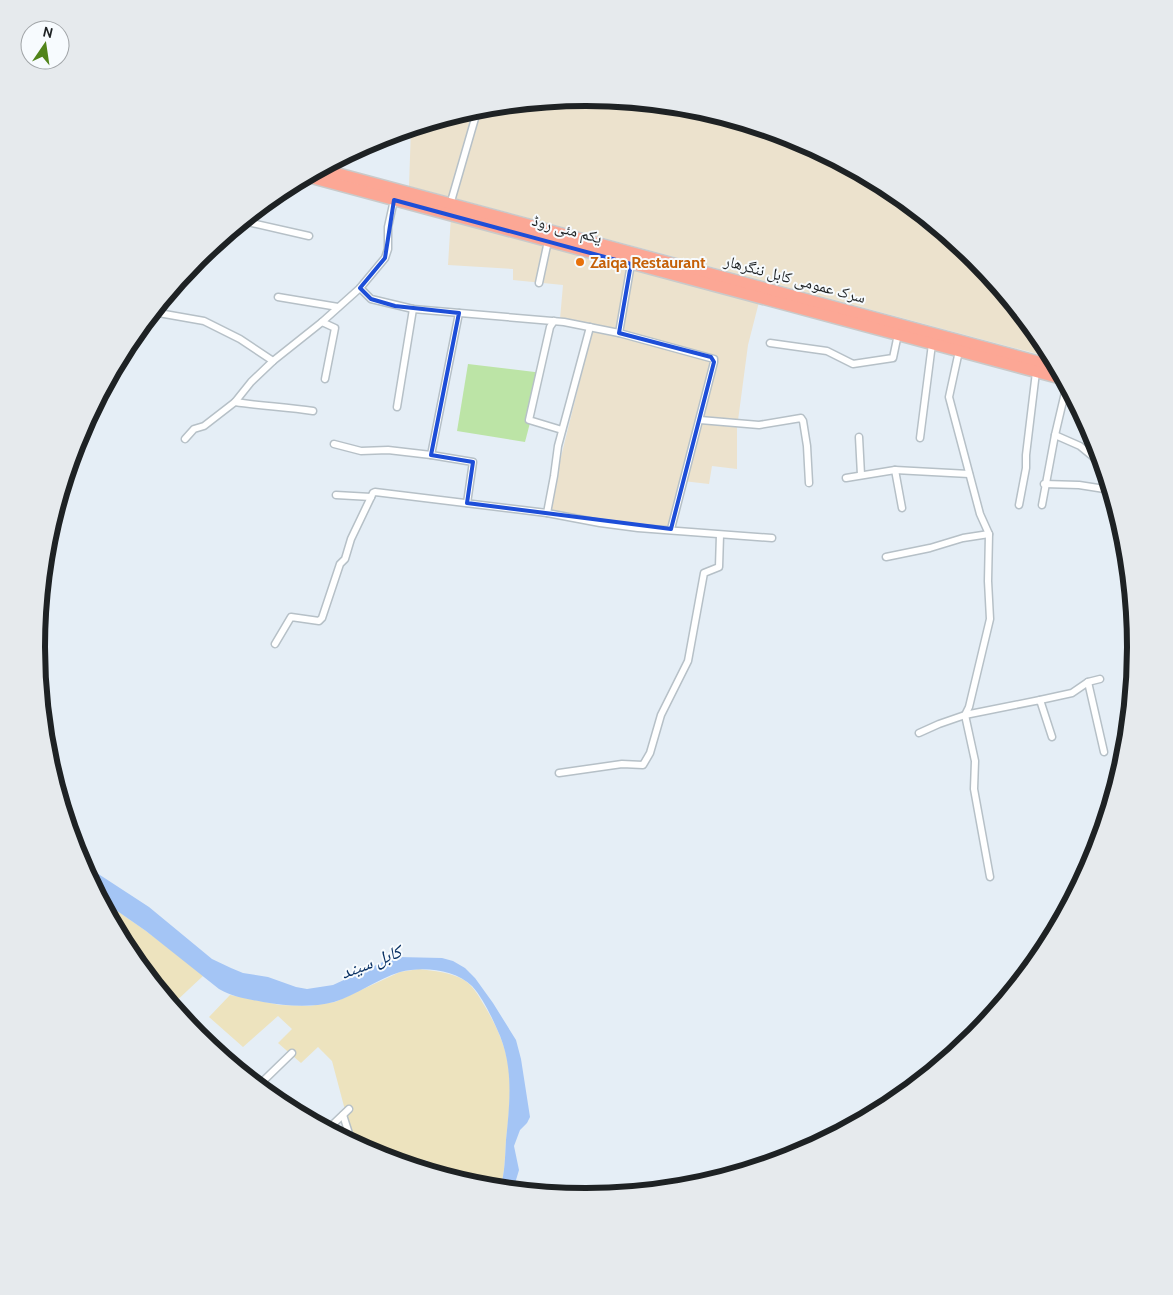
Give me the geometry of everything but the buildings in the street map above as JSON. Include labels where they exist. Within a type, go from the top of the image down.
[{"type":"highway","name":"سرک عمومی کابل ننگرهار","points":[[329,172],[451,210]]},
{"type":"highway","name":"سرک عمومی کابل ننگرهار","points":[[316,179],[394,200],[451,210],[690,268],[1047,364]]},
{"type":"highway","name":"یکم مئی روڈ","points":[[451,210],[548,241],[760,298]]},
{"type":"highway","name":"سرک عمومی کابل ننگرهار","points":[[760,298],[1055,377]]},
{"type":"street","points":[[451,210],[476,117]]},
{"type":"street","points":[[185,439],[194,429],[204,426],[235,402],[251,382],[273,360],[322,322],[360,288],[385,258],[388,249],[388,227],[394,200]]},
{"type":"street","points":[[252,222],[309,236]]},
{"type":"street","points":[[538,283],[548,241]]},
{"type":"street","points":[[619,333],[631,264]]},
{"type":"street","points":[[360,288],[371,299],[413,309],[554,321],[619,333],[714,358],[672,529]]},
{"type":"street","points":[[278,297],[338,307]]},
{"type":"street","points":[[397,407],[413,309]]},
{"type":"street","points":[[161,313],[204,321],[240,339],[273,360]]},
{"type":"street","points":[[432,455],[459,313]]},
{"type":"street","points":[[554,321],[550,327],[529,420],[562,430]]},
{"type":"street","points":[[322,322],[335,328],[325,379]]},
{"type":"street","points":[[547,513],[558,446],[590,327]]},
{"type":"street","points":[[770,343],[828,351],[853,364],[893,358],[898,334]]},
{"type":"street","points":[[920,438],[932,344]]},
{"type":"street","points":[[958,351],[949,397],[980,514],[989,534],[988,581],[990,619],[969,707],[965,715],[974,761],[974,789],[990,877]]},
{"type":"street","points":[[1019,505],[1026,468],[1036,372]]},
{"type":"street","points":[[1042,505],[1044,484],[1065,394]]},
{"type":"street","points":[[235,402],[313,411]]},
{"type":"street","points":[[700,420],[759,425],[801,418],[804,421],[809,482]]},
{"type":"street","points":[[1055,435],[1080,446],[1093,456]]},
{"type":"street","points":[[859,436],[861,476]]},
{"type":"street","points":[[334,444],[360,451],[388,450],[473,462],[467,503]]},
{"type":"street","points":[[846,478],[895,470],[969,474]]},
{"type":"street","points":[[895,470],[902,508]]},
{"type":"street","points":[[1044,484],[1079,485],[1104,489]]},
{"type":"street","points":[[275,644],[291,617],[319,621],[322,618],[340,564],[345,559],[351,539],[372,493],[375,492],[547,513],[600,523],[720,535],[772,538]]},
{"type":"street","points":[[336,494],[371,497]]},
{"type":"street","points":[[886,557],[930,548],[963,538],[989,534]]},
{"type":"street","points":[[558,772],[622,764],[643,765],[650,753],[661,716],[688,661],[704,572],[719,567],[720,535]]},
{"type":"street","points":[[919,733],[965,715],[1072,693],[1088,682],[1100,679]]},
{"type":"street","points":[[1088,682],[1104,752]]},
{"type":"street","points":[[1040,700],[1052,737]]},
{"type":"street","points":[[263,1081],[292,1054]]},
{"type":"street","points":[[333,1125],[349,1109]]},
{"type":"street","points":[[344,1115],[349,1134]]},
{"type":"highlighted area","points":[[394,200],[631,264],[619,333],[711,357],[714,362],[671,529],[467,503],[473,462],[431,455],[459,313],[395,306],[371,299],[360,288],[385,258]]},
{"type":"shaded area","points":[[551,107],[622,107],[692,116],[727,124],[794,147],[826,162],[887,197],[916,218],[944,240],[994,290],[1042,355],[409,186],[411,135],[446,124],[481,116]]},
{"type":"shaded area","points":[[451,216],[760,298],[748,345],[737,428],[737,469],[712,466],[709,484],[683,481],[671,529],[547,513],[593,328],[560,319],[563,285],[513,280],[513,269],[448,265]]},
{"type":"green space","points":[[468,364],[543,373],[525,442],[457,431]]},
{"type":"sand","points":[[112,908],[146,931],[204,975],[176,1001],[136,948]]},
{"type":"sand","points":[[419,969],[459,977],[468,983],[477,994],[496,1027],[507,1058],[510,1088],[502,1182],[446,1171],[427,1165],[427,1160],[420,1163],[412,1160],[352,1135],[332,1061],[318,1047],[301,1063],[278,1043],[292,1029],[278,1016],[243,1047],[209,1017],[230,995],[280,1005],[309,1006],[335,1002],[400,972]]},
{"type":"water","points":[[93,871],[149,907],[212,959],[243,973],[268,977],[296,987],[307,989],[333,985],[398,957],[442,958],[453,961],[465,968],[475,978],[493,1003],[516,1040],[521,1059],[530,1117],[520,1130],[514,1146],[519,1170],[515,1184],[502,1182],[509,1097],[506,1056],[497,1029],[486,1006],[476,990],[465,980],[438,970],[409,970],[392,975],[334,1002],[307,1006],[272,1003],[246,999],[224,992],[146,931],[112,908]]},
{"type":"place","name":"Zaiqa Restaurant","points":[[580,262]]},
{"type":"water label","name":"کابل سيند","points":[[371,962]]}]
